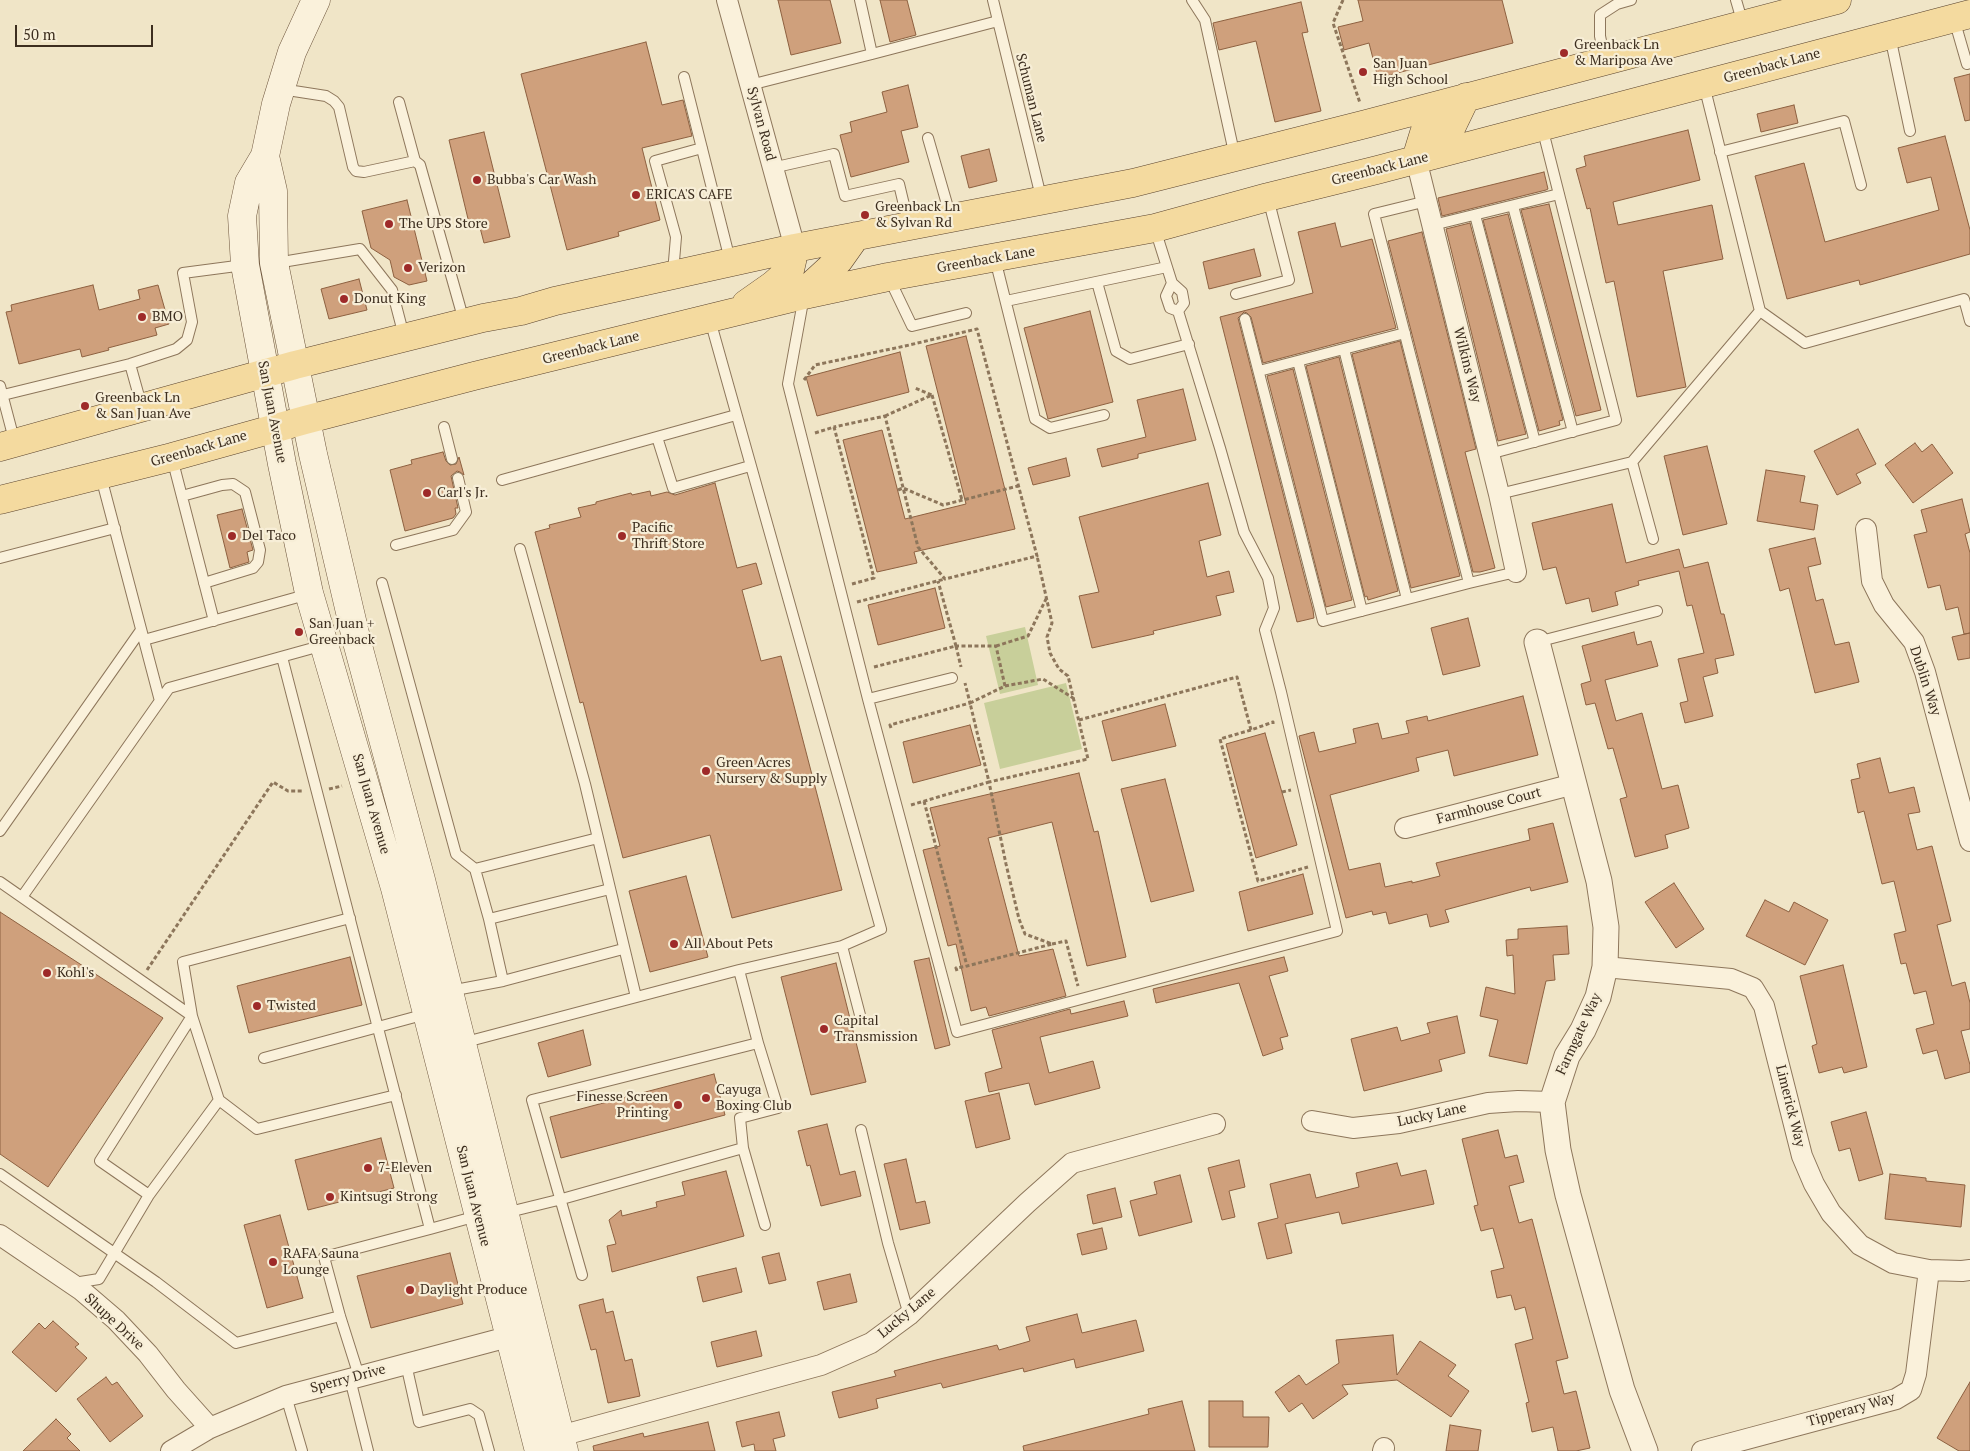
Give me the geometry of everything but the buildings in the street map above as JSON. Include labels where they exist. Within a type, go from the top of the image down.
[{"type":"main road","name":"San Juan Avenue","points":[[316,0],[292,52],[280,88],[265,156],[248,183],[242,216],[245,265],[275,428],[310,594],[395,888],[445,1085],[491,1214]]},
{"type":"main road","points":[[8,445],[294,366],[465,322],[795,248],[1133,183],[1605,61],[1740,12],[1837,0]]},
{"type":"main road","name":"Greenback Lane","points":[[0,500],[172,458],[305,420],[804,295],[1155,228],[1962,16]]},
{"type":"main road","points":[[1416,160],[1424,133],[1452,126],[1466,97]]},
{"type":"main road","name":"San Juan Avenue","points":[[265,156],[274,191],[274,263],[305,420],[352,619],[421,880],[461,1043],[491,1214],[521,1333],[555,1446]]},
{"type":"main road","points":[[804,295],[839,260],[856,236]]},
{"type":"main road","points":[[721,316],[773,285],[790,270],[795,248]]},
{"type":"main road","points":[[395,888],[411,898],[429,964],[448,992],[440,1004],[452,1056],[445,1085]]},
{"type":"street","name":"Sylvan Road","points":[[727,0],[795,248]]},
{"type":"street","name":"Wilkins Way","points":[[1416,160],[1500,494],[1516,572]]},
{"type":"street","name":"Dublin Way","points":[[1866,529],[1872,581],[1884,605],[1914,642],[1926,672],[1970,841]]},
{"type":"street","name":"Farmgate Way","points":[[1537,642],[1599,881],[1606,926],[1605,967],[1598,997],[1583,1030],[1567,1056],[1552,1102],[1558,1150],[1568,1196],[1622,1390],[1645,1451]]},
{"type":"street","name":"Farmhouse Court","points":[[1404,828],[1574,784]]},
{"type":"street","name":"Limerick Way","points":[[1605,967],[1730,979],[1753,988],[1764,1006],[1802,1156],[1814,1184],[1831,1213],[1860,1245],[1893,1263],[1929,1270],[1970,1270]]},
{"type":"street","name":"Lucky Lane","points":[[1312,1121],[1353,1128],[1399,1123],[1488,1103],[1518,1101],[1552,1102]]},
{"type":"street","name":"Lucky Lane","points":[[555,1446],[821,1365],[871,1343],[909,1315],[1072,1163],[1216,1124]]},
{"type":"street","name":"Shupe Drive","points":[[0,1236],[72,1284],[116,1320],[148,1354],[176,1390],[210,1428]]},
{"type":"street","name":"Tipperary Way","points":[[1702,1451],[1896,1399],[1911,1390],[1916,1374],[1929,1270]]},
{"type":"street","name":"Sperry Drive","points":[[171,1451],[210,1428],[286,1396],[521,1333]]},
{"type":"lane","points":[[860,0],[872,54]]},
{"type":"lane","name":"Schuman Lane","points":[[993,0],[1042,202]]},
{"type":"lane","points":[[1192,0],[1205,20],[1235,157]]},
{"type":"lane","points":[[1605,61],[1600,36],[1600,15],[1617,4],[1631,0]]},
{"type":"lane","points":[[1962,16],[1967,64],[1970,63]]},
{"type":"lane","points":[[750,85],[998,20]]},
{"type":"lane","points":[[1890,35],[1910,131]]},
{"type":"lane","points":[[684,77],[731,263]]},
{"type":"lane","points":[[1704,84],[1760,311],[1805,343],[1964,299],[1970,320]]},
{"type":"lane","points":[[280,88],[326,96],[334,101],[339,107],[353,167],[356,171],[364,172],[415,161]]},
{"type":"lane","points":[[399,102],[415,161],[422,169],[465,322]]},
{"type":"lane","points":[[1720,152],[1844,121],[1861,185]]},
{"type":"lane","points":[[1489,454],[1616,420],[1542,126]]},
{"type":"lane","points":[[928,138],[951,219]]},
{"type":"lane","points":[[673,275],[676,237],[655,161],[702,148]]},
{"type":"lane","points":[[772,168],[834,154],[845,196],[899,184],[909,227]]},
{"type":"lane","points":[[1433,225],[1559,194]]},
{"type":"lane","points":[[1236,294],[1289,280],[1268,197]]},
{"type":"lane","points":[[1427,201],[1374,214],[1469,583]]},
{"type":"lane","points":[[1513,206],[1573,432]]},
{"type":"lane","points":[[1475,215],[1536,442]]},
{"type":"lane","points":[[1155,228],[1172,283],[1182,292],[1184,303],[1178,311]]},
{"type":"lane","points":[[274,263],[360,249],[392,290],[405,337]]},
{"type":"lane","points":[[995,258],[1035,419],[1050,428],[1104,415]]},
{"type":"lane","points":[[8,445],[1,390],[130,364],[176,349],[188,340],[192,322],[183,273],[245,265]]},
{"type":"lane","points":[[1006,301],[1167,267]]},
{"type":"lane","points":[[888,278],[912,326],[966,313]]},
{"type":"lane","points":[[1097,282],[1116,352],[1130,359],[1189,344]]},
{"type":"lane","points":[[1172,283],[1166,296],[1170,308],[1178,311]]},
{"type":"lane","points":[[804,295],[788,384],[868,700],[958,1032],[1338,931],[1265,630],[1274,608],[1268,578],[1244,532],[1178,311]]},
{"type":"lane","points":[[1500,494],[1632,462],[1760,311]]},
{"type":"lane","points":[[461,1043],[739,970],[842,946],[881,929],[736,415],[721,316]]},
{"type":"lane","points":[[1245,319],[1323,621],[1516,572]]},
{"type":"lane","points":[[1259,371],[1405,333]]},
{"type":"lane","points":[[1344,349],[1408,599]]},
{"type":"lane","points":[[1298,361],[1362,611]]},
{"type":"lane","points":[[130,364],[142,407]]},
{"type":"lane","points":[[502,480],[736,415]]},
{"type":"lane","points":[[444,427],[452,458]]},
{"type":"lane","points":[[657,437],[673,488],[750,466]]},
{"type":"lane","points":[[172,458],[214,621]]},
{"type":"lane","points":[[1632,462],[1653,539]]},
{"type":"lane","points":[[101,476],[160,701]]},
{"type":"lane","points":[[396,544],[453,530],[466,512],[458,478]]},
{"type":"lane","points":[[182,496],[232,484],[245,492],[260,550],[258,562],[253,568],[204,583]]},
{"type":"lane","points":[[0,558],[115,528]]},
{"type":"lane","points":[[520,549],[585,784],[636,997]]},
{"type":"lane","points":[[382,583],[456,854],[475,869],[503,981]]},
{"type":"lane","points":[[0,831],[143,635],[214,621],[310,594]]},
{"type":"lane","points":[[1537,642],[1657,611]]},
{"type":"lane","points":[[22,897],[169,688],[325,645]]},
{"type":"lane","points":[[282,657],[430,1229]]},
{"type":"lane","points":[[868,700],[952,678]]},
{"type":"lane","points":[[475,869],[598,838]]},
{"type":"lane","points":[[0,882],[192,1016]]},
{"type":"lane","points":[[489,920],[610,889]]},
{"type":"lane","points":[[350,918],[183,962],[192,1016],[219,1100],[257,1130],[396,1096]]},
{"type":"lane","points":[[842,946],[860,1015]]},
{"type":"lane","points":[[448,992],[503,981],[623,949]]},
{"type":"lane","points":[[739,970],[758,1043],[778,1108],[740,1118],[743,1148],[765,1225]]},
{"type":"lane","points":[[264,1058],[426,1014]]},
{"type":"lane","points":[[149,1195],[100,1161],[192,1016]]},
{"type":"lane","points":[[582,1275],[532,1100],[758,1043]]},
{"type":"lane","points":[[72,1284],[100,1278],[149,1195],[219,1100]]},
{"type":"lane","points":[[861,1130],[888,1243],[909,1315]]},
{"type":"lane","points":[[368,1451],[355,1378],[324,1257],[491,1214],[562,1200],[743,1148]]},
{"type":"lane","points":[[0,1174],[156,1282],[236,1343],[340,1316]]},
{"type":"lane","points":[[406,1364],[419,1422],[470,1409],[479,1415],[489,1451]]},
{"type":"lane","points":[[286,1396],[302,1451]]},
{"type":"path","points":[[1343,0],[1333,23],[1362,110]]},
{"type":"path","points":[[803,384],[815,365],[978,328],[1037,556],[1052,623],[1047,637],[1050,653],[1059,669],[1068,676],[1088,759],[989,782],[910,806],[907,797]]},
{"type":"path","points":[[915,388],[932,395]]},
{"type":"path","points":[[932,395],[962,500]]},
{"type":"path","points":[[810,426],[812,434],[834,427],[885,416],[932,395]]},
{"type":"path","points":[[885,416],[918,547],[945,580]]},
{"type":"path","points":[[834,427],[874,578],[852,584],[853,589]]},
{"type":"path","points":[[898,490],[904,488],[943,505],[1018,486]]},
{"type":"path","points":[[853,501],[858,500]]},
{"type":"path","points":[[856,599],[857,604],[1037,556]]},
{"type":"path","points":[[938,581],[963,673]]},
{"type":"path","points":[[872,658],[874,667],[956,646],[996,646],[1028,636],[1046,599]]},
{"type":"path","points":[[996,646],[1006,686]]},
{"type":"path","points":[[1078,720],[1237,677],[1250,730]]},
{"type":"path","points":[[892,734],[890,726],[970,703],[1006,686],[1043,678],[1073,698]]},
{"type":"path","points":[[965,682],[1019,919],[1025,934],[1052,944]]},
{"type":"path","points":[[1276,732],[1273,722],[1220,739],[1239,802],[1258,881],[1312,866]]},
{"type":"path","points":[[141,980],[273,782],[288,791],[317,790],[344,785]]},
{"type":"path","points":[[1282,792],[1292,790],[1294,799]]},
{"type":"path","points":[[924,801],[968,966]]},
{"type":"path","points":[[958,976],[956,968],[1066,941],[1079,990]]},
{"type":"green space","points":[[1025,627],[1038,685],[1000,694],[986,636]]},
{"type":"green space","points":[[1066,683],[1082,749],[1000,769],[984,703]]},
{"type":"place","name":"Greenback Ln & Mariposa Ave","points":[[1564,53]]},
{"type":"place","name":"San Juan High School","points":[[1363,72]]},
{"type":"place","name":"Bubba's Car Wash","points":[[477,180]]},
{"type":"place","name":"ERICA'S CAFE","points":[[636,195]]},
{"type":"place","name":"Greenback Ln & Sylvan Rd","points":[[865,215]]},
{"type":"place","name":"The UPS Store","points":[[389,224]]},
{"type":"place","name":"Verizon","points":[[408,268]]},
{"type":"place","name":"Donut King","points":[[344,299]]},
{"type":"place","name":"BMO","points":[[142,317]]},
{"type":"place","name":"Greenback Ln & San Juan Ave","points":[[85,406]]},
{"type":"place","name":"Carl's Jr.","points":[[427,493]]},
{"type":"place","name":"Del Taco","points":[[232,536]]},
{"type":"place","name":"Pacific Thrift Store","points":[[622,536]]},
{"type":"place","name":"San Juan + Greenback","points":[[299,632]]},
{"type":"place","name":"Green Acres Nursery & Supply","points":[[706,771]]},
{"type":"place","name":"All About Pets","points":[[674,944]]},
{"type":"place","name":"Kohl's","points":[[47,973]]},
{"type":"place","name":"Twisted","points":[[257,1006]]},
{"type":"place","name":"Capital Transmission","points":[[824,1029]]},
{"type":"place","name":"Cayuga Boxing Club","points":[[706,1098]]},
{"type":"place","name":"Finesse Screen Printing","points":[[678,1105]]},
{"type":"place","name":"7-Eleven","points":[[368,1168]]},
{"type":"place","name":"Kintsugi Strong","points":[[330,1197]]},
{"type":"place","name":"RAFA Sauna Lounge","points":[[273,1262]]},
{"type":"place","name":"Daylight Produce","points":[[410,1290]]}]
